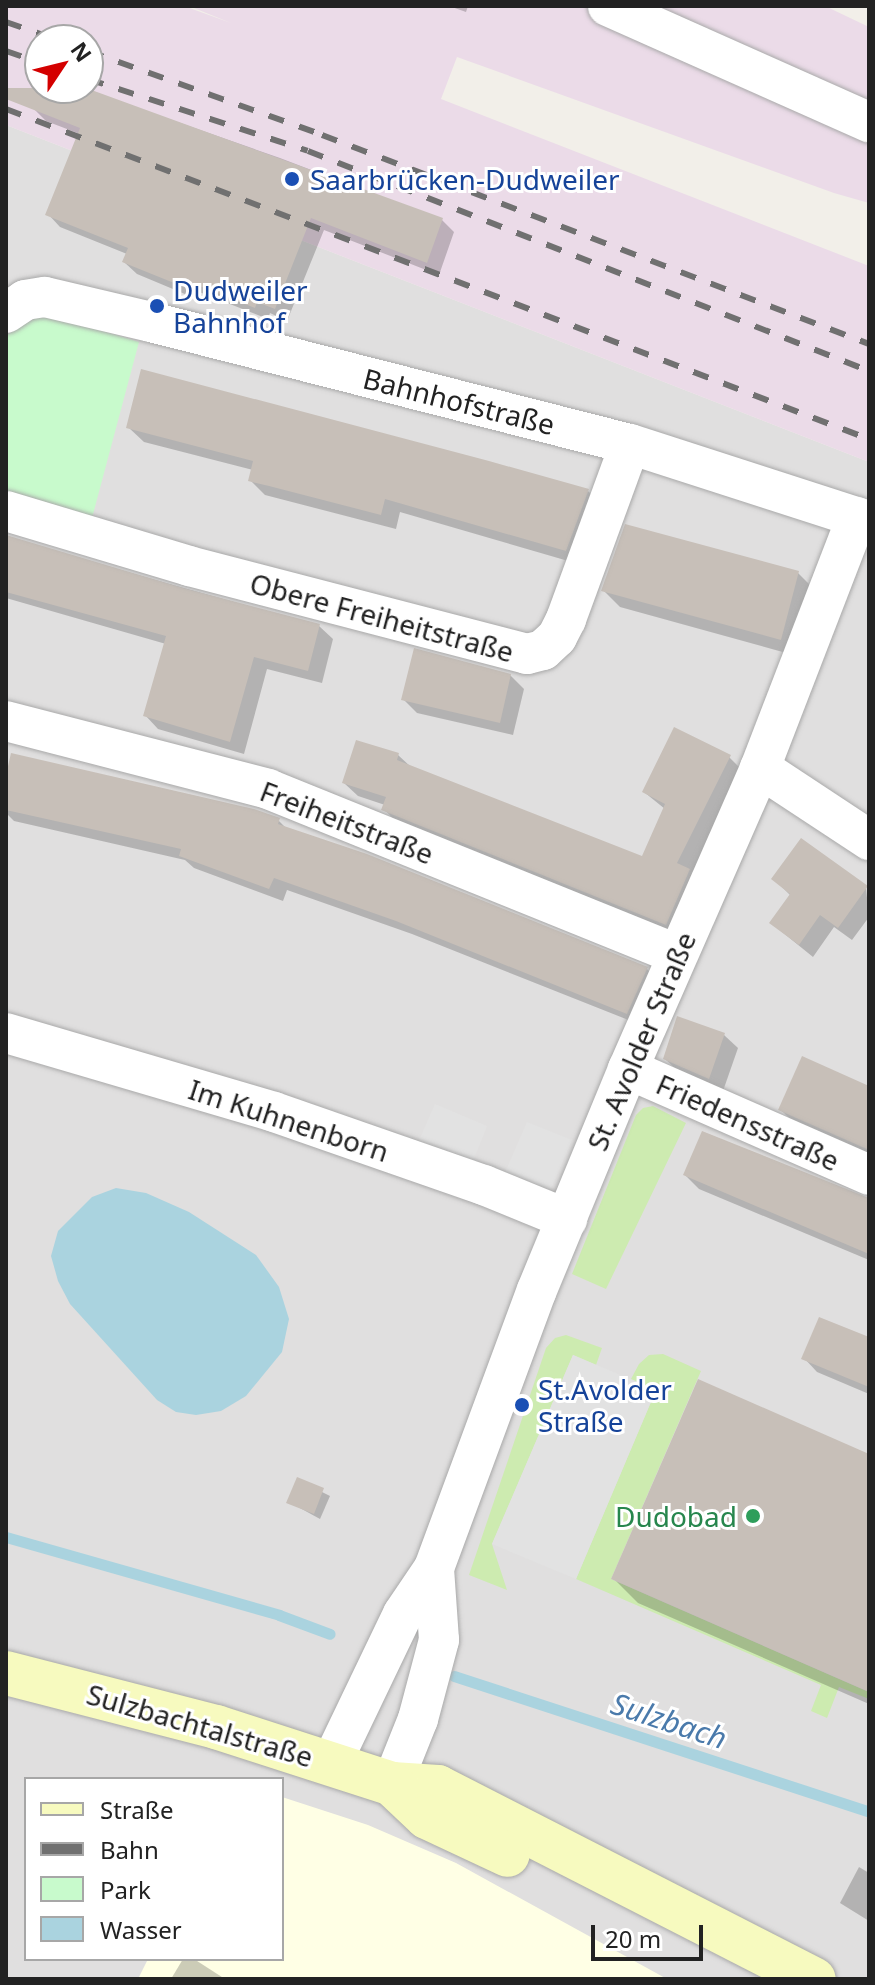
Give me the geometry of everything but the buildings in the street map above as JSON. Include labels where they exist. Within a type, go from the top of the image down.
[{"type":"main road","name":"Sulzbachtalstraße","points":[[6,1673],[216,1727],[392,1784],[438,1787],[814,1979]]},
{"type":"main road","name":"Sulzbachtalstraße","points":[[392,1784],[427,1817],[523,1862],[747,1979]]},
{"type":"street","points":[[608,6],[869,122]]},
{"type":"street","name":"Bahnhofstraße","points":[[6,313],[25,300],[45,297],[630,444],[863,519]]},
{"type":"street","name":"Obere Freiheitstraße","points":[[6,511],[189,566],[527,654],[543,650],[557,637],[566,619],[630,444]]},
{"type":"street","name":"St. Avolder Straße","points":[[331,1764],[403,1614],[434,1568],[501,1379],[628,1069],[760,768],[863,519]]},
{"type":"street","name":"Freiheitstraße","points":[[6,721],[268,789],[677,954]]},
{"type":"street","points":[[760,768],[869,840]]},
{"type":"street","name":"Im Kuhnenborn","points":[[6,1033],[274,1112],[484,1185],[567,1219]]},
{"type":"street","name":"Friedensstraße","points":[[628,1069],[869,1175]]},
{"type":"street","name":"St. Avolder Straße","points":[[392,1784],[418,1719],[439,1640],[434,1568]]},
{"type":"shaded area","points":[[6,6],[184,6],[231,23],[189,6],[825,6],[869,27],[869,203],[457,57],[441,99],[869,266],[869,462],[6,125]]},
{"type":"shaded area","points":[[6,125],[869,462],[869,1979],[6,1979]]},
{"type":"shaded area","points":[[435,1104],[487,1126],[466,1179],[411,1159]]},
{"type":"shaded area","points":[[527,1122],[572,1140],[542,1209],[497,1191]]},
{"type":"shaded area","points":[[573,1355],[656,1390],[576,1579],[492,1544]]},
{"type":"shaded area","points":[[284,1798],[368,1825],[456,1863],[667,1979],[138,1979],[147,1961],[284,1961]]},
{"type":"green space","points":[[41,316],[58,317],[139,342],[92,518],[6,494],[6,336],[22,324]]},
{"type":"green space","points":[[653,1106],[686,1123],[606,1289],[572,1274],[636,1115],[643,1108]]},
{"type":"green space","points":[[566,1335],[602,1348],[596,1365],[573,1355],[492,1544],[507,1590],[469,1575],[546,1348],[555,1338]]},
{"type":"green space","points":[[663,1354],[701,1371],[611,1579],[869,1692],[869,1699],[839,1687],[827,1718],[811,1711],[821,1685],[576,1579],[656,1390],[631,1379],[639,1364],[649,1355]]},
{"type":"water","points":[[116,1188],[146,1193],[189,1212],[256,1255],[279,1287],[289,1319],[282,1352],[246,1396],[221,1411],[196,1415],[176,1412],[157,1400],[70,1304],[58,1281],[51,1256],[58,1231],[92,1197]]},
{"type":"waterway","name":"Sulzbach","points":[[6,1537],[279,1615],[330,1634]]},
{"type":"waterway","name":"Sulzbach","points":[[454,1676],[869,1812]]},
{"type":"railway","points":[[6,22],[24,28]]},
{"type":"railway","points":[[6,51],[24,57]]},
{"type":"railway","points":[[104,57],[322,135],[869,344]]},
{"type":"railway","points":[[104,84],[308,151],[869,371]]},
{"type":"railway","points":[[6,109],[869,439]]},
{"type":"place","name":"Saarbrücken-Dudweiler","points":[[292,179]]},
{"type":"place","name":"Dudweiler Bahnhof","points":[[157,306]]},
{"type":"place","name":"St.Avolder Straße","points":[[522,1405]]},
{"type":"place","name":"Dudobad","points":[[753,1516]]}]
